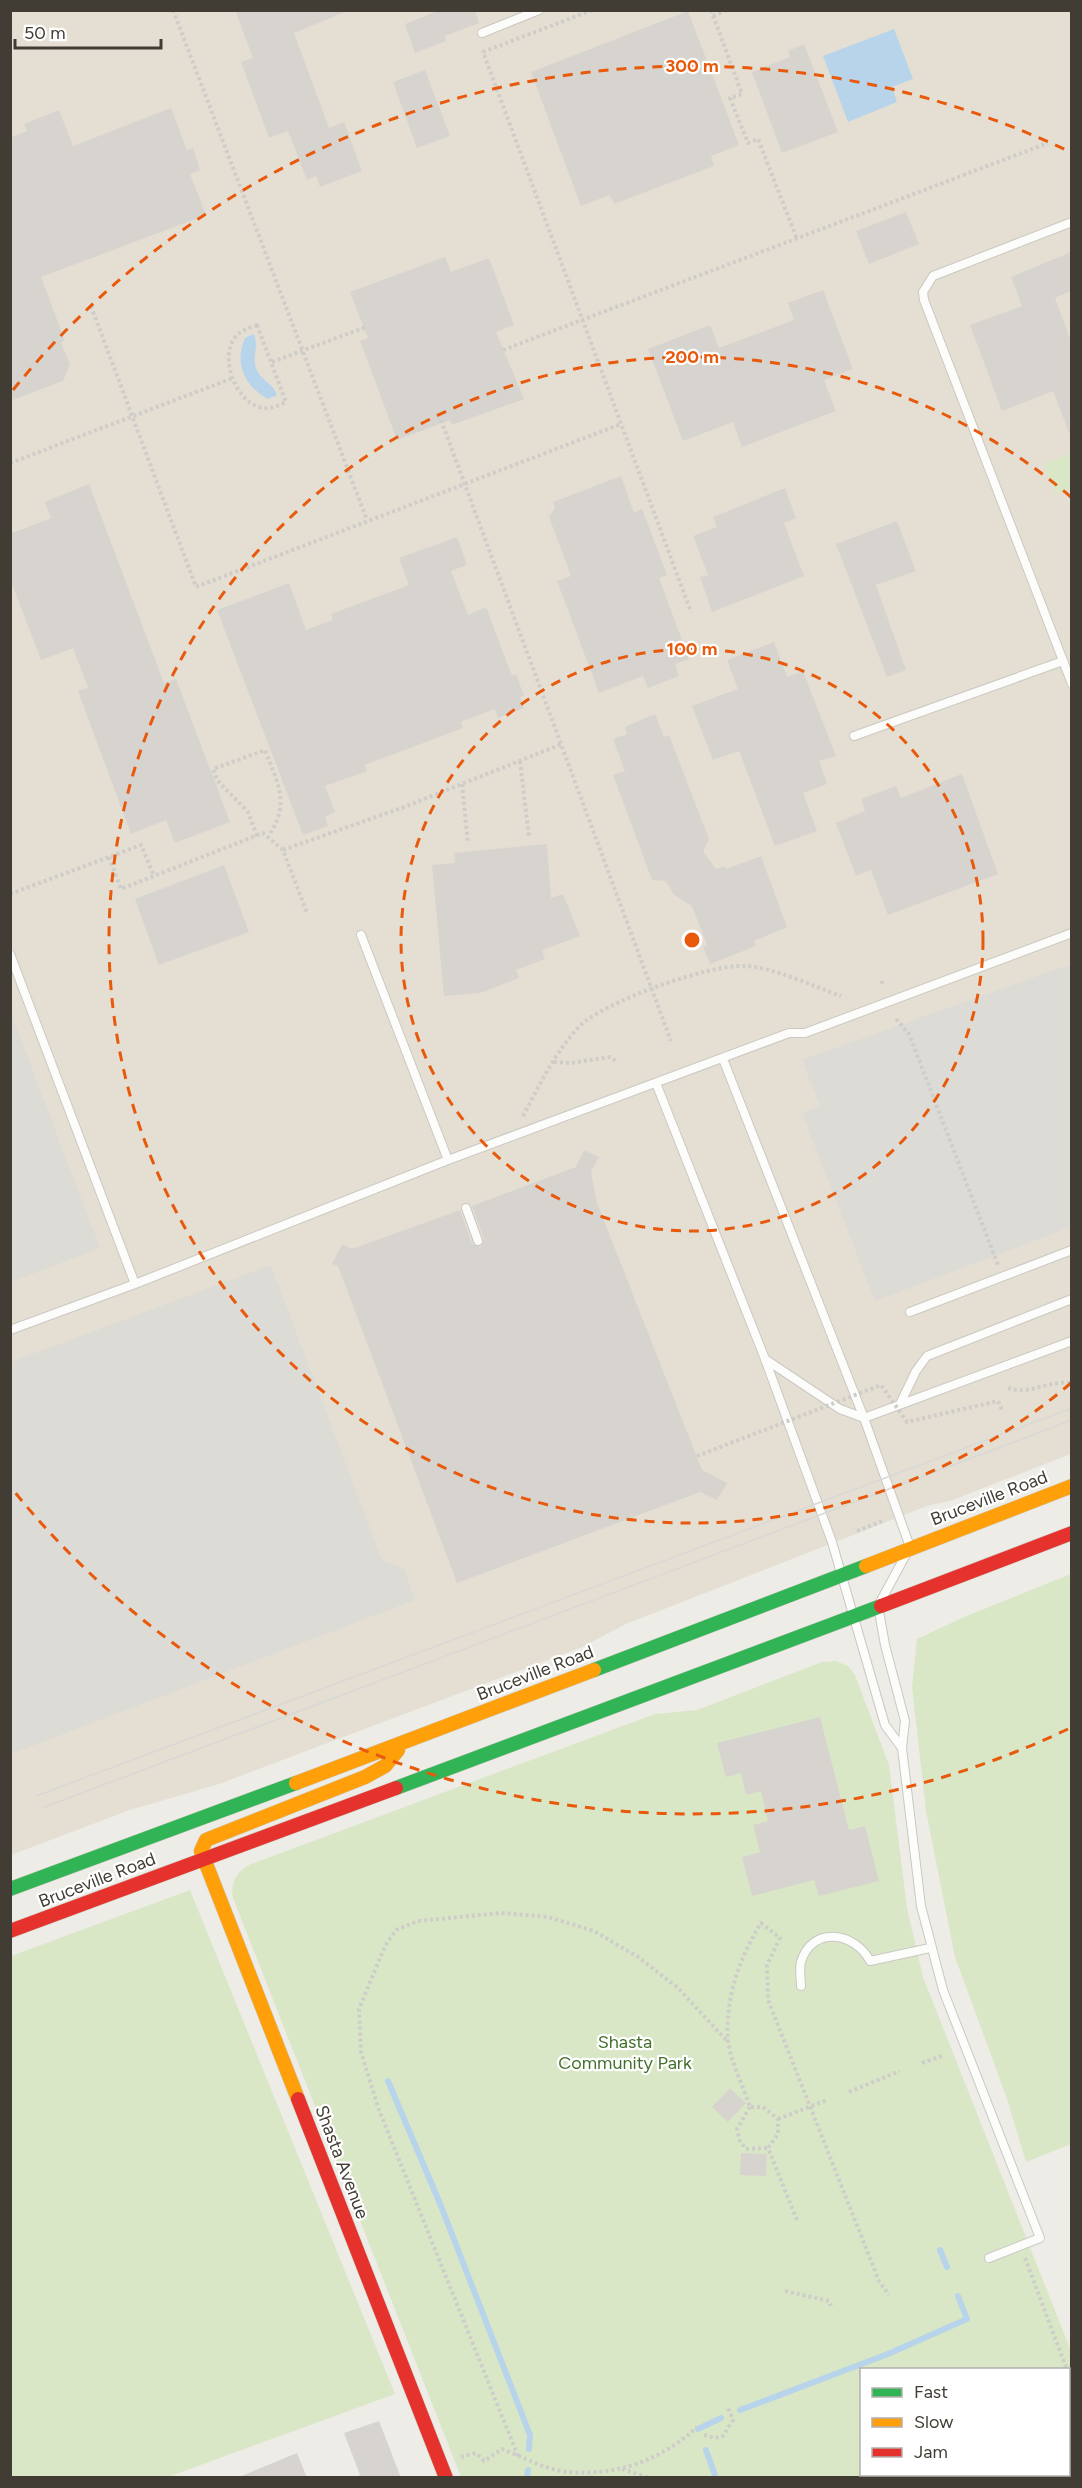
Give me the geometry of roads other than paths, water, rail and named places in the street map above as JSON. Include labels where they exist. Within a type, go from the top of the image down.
[{"type":"main road","name":"Bruceville Road","points":[[10,1889],[402,1744],[1071,1486]]},
{"type":"main road","name":"Bruceville Road","points":[[10,1931],[1071,1533]]},
{"type":"main road","points":[[204,1859],[201,1851],[206,1840],[365,1776],[385,1766],[402,1744]]},
{"type":"main road","name":"Shasta Avenue","points":[[204,1859],[446,2478]]},
{"type":"lane","points":[[482,33],[539,10]]},
{"type":"lane","points":[[1071,222],[933,276],[923,292],[924,300],[1071,684]]},
{"type":"lane","points":[[854,736],[1063,661]]},
{"type":"lane","points":[[10,1330],[135,1284],[448,1160],[789,1033],[805,1033],[1071,933]]},
{"type":"lane","points":[[361,935],[448,1160]]},
{"type":"lane","points":[[10,954],[135,1284]]},
{"type":"lane","points":[[723,1059],[864,1419],[910,1547],[878,1606],[888,1658],[905,1721],[902,1748],[921,1906],[930,1948],[943,1990],[1040,2238],[988,2258]]},
{"type":"lane","points":[[656,1083],[765,1359],[842,1573],[852,1616],[885,1725],[902,1748]]},
{"type":"lane","points":[[466,1208],[478,1240]]},
{"type":"lane","points":[[910,1312],[1071,1250]]},
{"type":"lane","points":[[900,1404],[916,1371],[927,1356],[1071,1299]]},
{"type":"lane","points":[[765,1359],[840,1409],[864,1419],[1071,1341]]},
{"type":"lane","points":[[801,1986],[800,1965],[803,1955],[818,1941],[828,1937],[839,1936],[858,1944],[870,1961],[930,1948]]},
{"type":"water","points":[[894,29],[913,79],[892,87],[897,102],[848,122],[823,56]]},
{"type":"water","points":[[254,334],[256,368],[277,395],[268,399],[247,381],[241,365],[245,338]]},
{"type":"waterway","points":[[388,2081],[441,2206],[530,2435],[529,2449]]},
{"type":"waterway","points":[[940,2250],[947,2267]]},
{"type":"waterway","points":[[740,2410],[888,2354],[967,2319],[958,2296]]},
{"type":"waterway","points":[[698,2429],[721,2418]]},
{"type":"waterway","points":[[706,2450],[716,2478]]},
{"type":"waterway","points":[[527,2478],[528,2470]]},
{"type":"tram line","points":[[36,1796],[1072,1408]]},
{"type":"tram line","points":[[42,1808],[1072,1420]]},
{"type":"park label","name":"Shasta Community Park","points":[[625,2052]]}]
